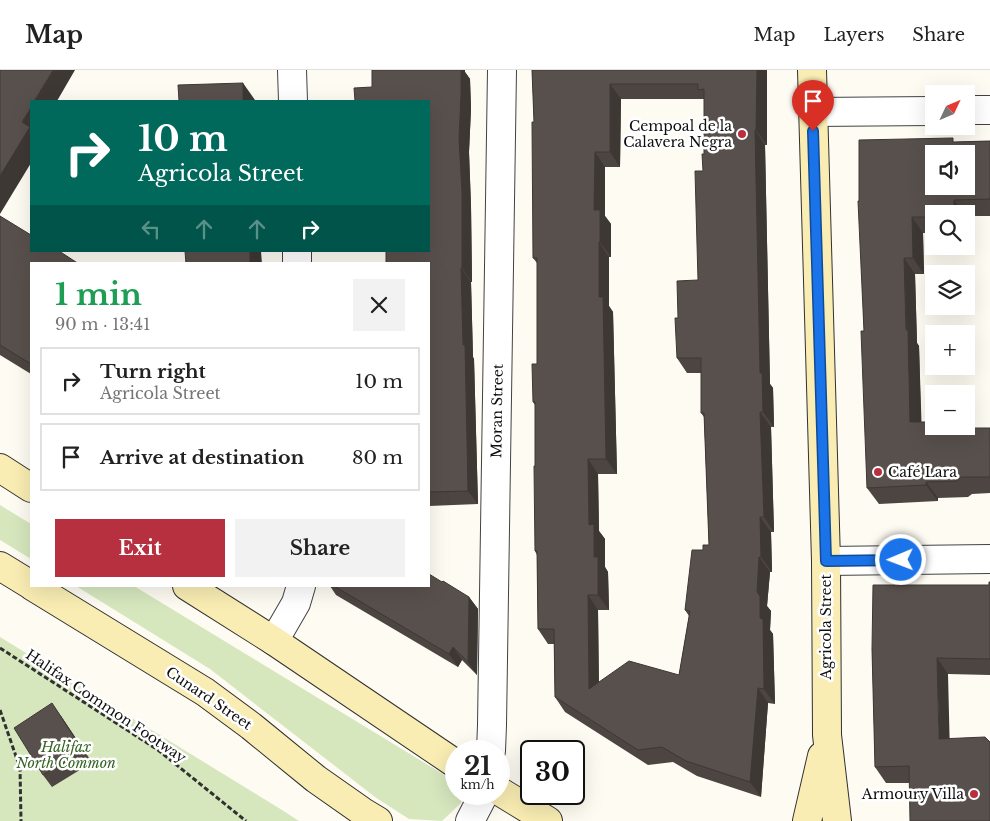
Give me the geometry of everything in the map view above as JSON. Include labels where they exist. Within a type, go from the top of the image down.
[{"type":"main road","name":"Agricola Street","points":[[812,70],[826,561],[827,735],[837,821]]},
{"type":"main road","points":[[0,468],[30,487]]},
{"type":"main road","name":"Cunard Street","points":[[0,566],[30,585]]},
{"type":"main road","name":"Cunard Street","points":[[34,587],[205,692],[251,726],[316,779],[378,821]]},
{"type":"main road","points":[[189,587],[274,641],[445,757]]},
{"type":"main road","name":"Agricola Street","points":[[807,821],[827,735]]},
{"type":"main road","points":[[510,798],[548,821]]},
{"type":"street","points":[[292,70],[293,100]]},
{"type":"street","name":"Moran Street","points":[[491,740],[502,70]]},
{"type":"street","points":[[975,110],[990,110]]},
{"type":"street","points":[[813,112],[925,111]]},
{"type":"street","points":[[826,561],[990,559]]},
{"type":"street","points":[[274,641],[296,604],[302,587]]},
{"type":"street","points":[[470,821],[478,805]]},
{"type":"path","name":"Halifax Common Footway","points":[[0,648],[158,750],[246,821]]},
{"type":"path","points":[[0,710],[20,768],[21,821]]},
{"type":"green space","points":[[0,505],[30,523],[30,558],[0,540]]},
{"type":"green space","points":[[78,587],[136,587],[445,775],[445,805],[459,805],[442,821],[409,819],[375,797],[210,669]]},
{"type":"green space","name":"Halifax North Common","points":[[0,637],[282,810],[299,821],[0,821]]},
{"type":"building","points":[[0,70],[53,70],[35,100],[30,100],[30,109],[22,122],[30,127],[0,176]]},
{"type":"building","points":[[372,70],[461,70],[459,139],[462,193],[461,268],[463,345],[465,345],[468,491],[430,492],[430,262],[386,262],[386,252],[430,252],[430,100],[355,100],[354,88],[372,87]]},
{"type":"building","points":[[532,70],[757,70],[755,130],[760,373],[762,373],[763,412],[760,412],[764,517],[760,517],[761,557],[759,557],[757,592],[760,596],[760,618],[763,619],[764,689],[758,688],[750,782],[686,761],[662,747],[638,750],[555,697],[554,629],[538,629],[537,551],[535,551],[535,402],[533,402],[532,364],[537,364],[537,258],[533,258],[532,122],[534,122]],"holes":[[[610,84],[698,84],[698,90],[704,89],[703,171],[695,171],[698,280],[677,281],[678,318],[675,318],[677,358],[701,358],[701,413],[704,413],[709,545],[703,545],[703,550],[692,550],[685,610],[690,611],[679,675],[629,661],[589,689],[588,595],[598,595],[598,557],[594,557],[594,524],[589,525],[588,459],[606,459],[603,297],[599,297],[600,210],[594,210],[595,152],[610,152]]]},
{"type":"building","points":[[243,83],[243,100],[179,100],[178,85]]},
{"type":"building","points":[[953,138],[953,142],[990,141],[990,199],[954,200],[954,205],[925,205],[925,217],[912,217],[913,258],[904,258],[910,422],[925,422],[925,435],[975,435],[975,428],[990,428],[990,477],[961,477],[957,481],[926,482],[926,485],[867,488],[861,331],[864,331],[859,201],[859,140]]},
{"type":"building","points":[[0,216],[30,234],[30,252],[61,252],[76,262],[30,262],[30,363],[0,345]]},
{"type":"building","points":[[185,252],[250,252],[250,262],[186,262]]},
{"type":"building","points":[[430,575],[443,581],[469,597],[468,662],[453,647],[449,654],[336,587],[430,587]]},
{"type":"building","points":[[989,582],[990,659],[937,658],[939,739],[985,737],[990,742],[990,821],[910,821],[909,766],[875,767],[872,649],[873,585],[989,585]]},
{"type":"building","points":[[52,703],[82,749],[43,775],[14,728]]},
{"type":"place","name":"Cempoal de la Calavera Negra","points":[[742,134]]},
{"type":"place","name":"Café Lara","points":[[878,472]]},
{"type":"place","name":"Armoury Villa","points":[[974,794]]},
{"type":"route","points":[[813,131],[826,561],[901,560]]}]
